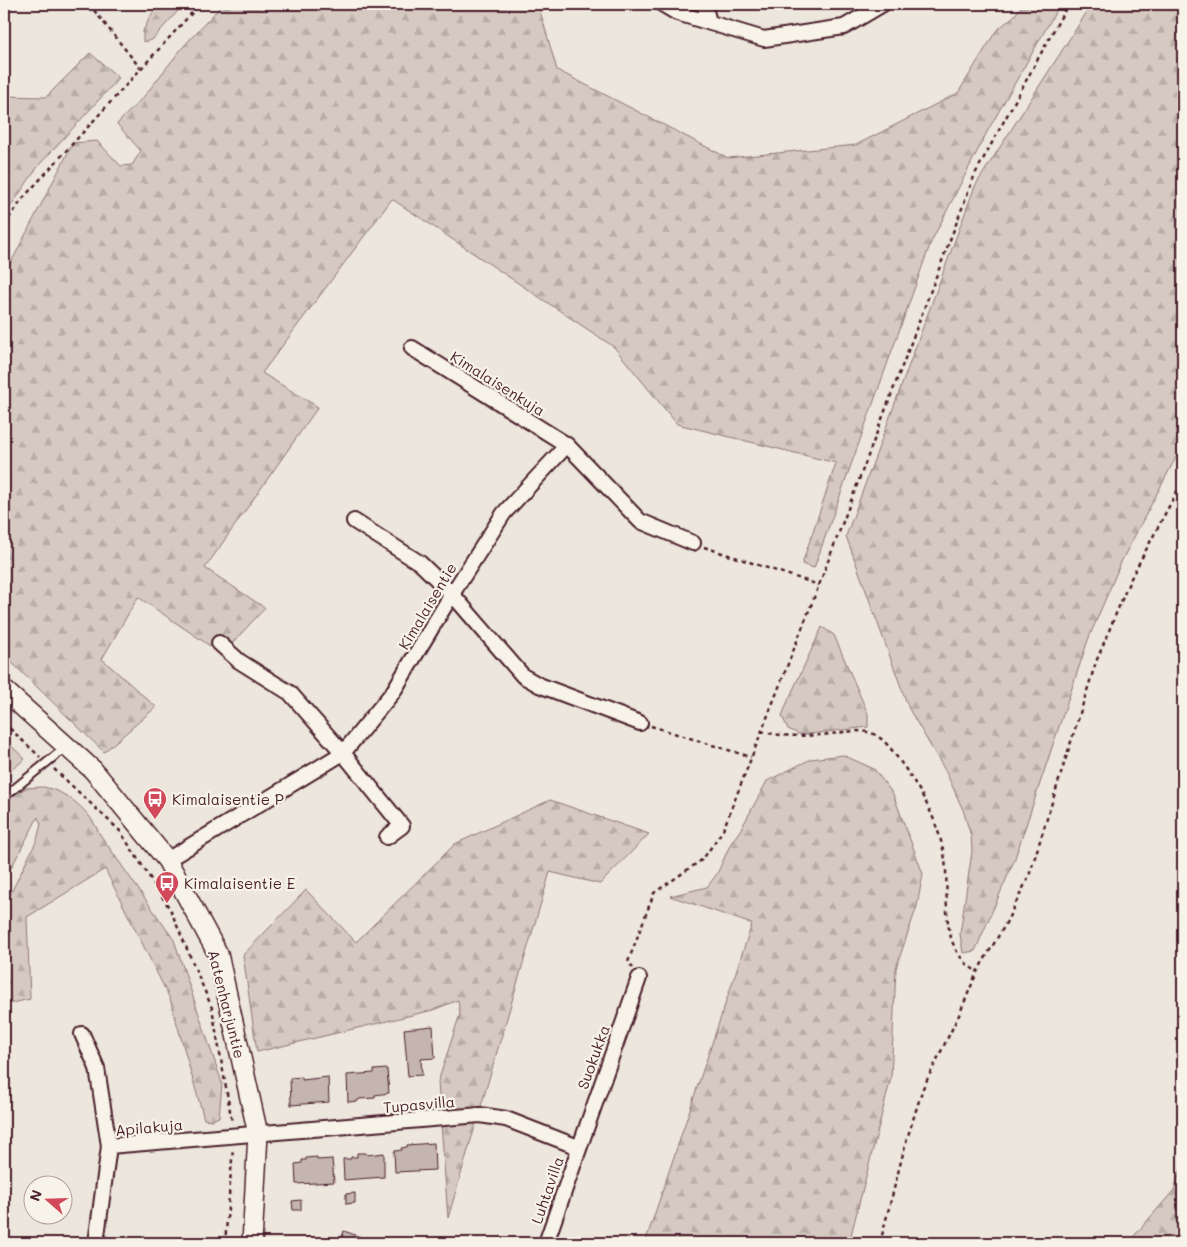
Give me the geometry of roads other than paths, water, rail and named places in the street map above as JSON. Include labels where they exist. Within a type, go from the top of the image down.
[{"type":"street","points":[[662,4],[676,13],[764,39],[844,27],[883,4]]},
{"type":"street","points":[[704,4],[709,22]]},
{"type":"street","name":"Kimalaisenkuja","points":[[412,348],[567,445]]},
{"type":"street","points":[[567,445],[640,521],[693,543]]},
{"type":"street","name":"Kimalaisentie","points":[[168,860],[343,753],[393,692],[452,594],[504,513],[567,445]]},
{"type":"street","points":[[354,521],[420,563],[452,594],[523,676],[539,685],[640,723]]},
{"type":"street","points":[[219,643],[239,661],[290,693],[343,753],[402,826],[387,837]]},
{"type":"street","name":"Aatenharjuntie","points":[[4,690],[93,770],[168,860],[218,954],[258,1134],[252,1243]]},
{"type":"street","name":"Suokukka","points":[[578,1146],[639,978]]},
{"type":"street","points":[[82,1034],[97,1068],[109,1146]]},
{"type":"street","name":"Tupasvilla","points":[[258,1134],[480,1115],[506,1119],[578,1146]]},
{"type":"street","name":"Apilakuja","points":[[96,1243],[109,1146],[258,1134]]},
{"type":"street","name":"Luhtavilla","points":[[546,1243],[578,1146]]},
{"type":"lane","points":[[4,797],[66,747]]},
{"type":"place","name":"Kimalaisentie P","points":[[155,820]]},
{"type":"place","name":"Kimalaisentie E","points":[[167,904]]}]
